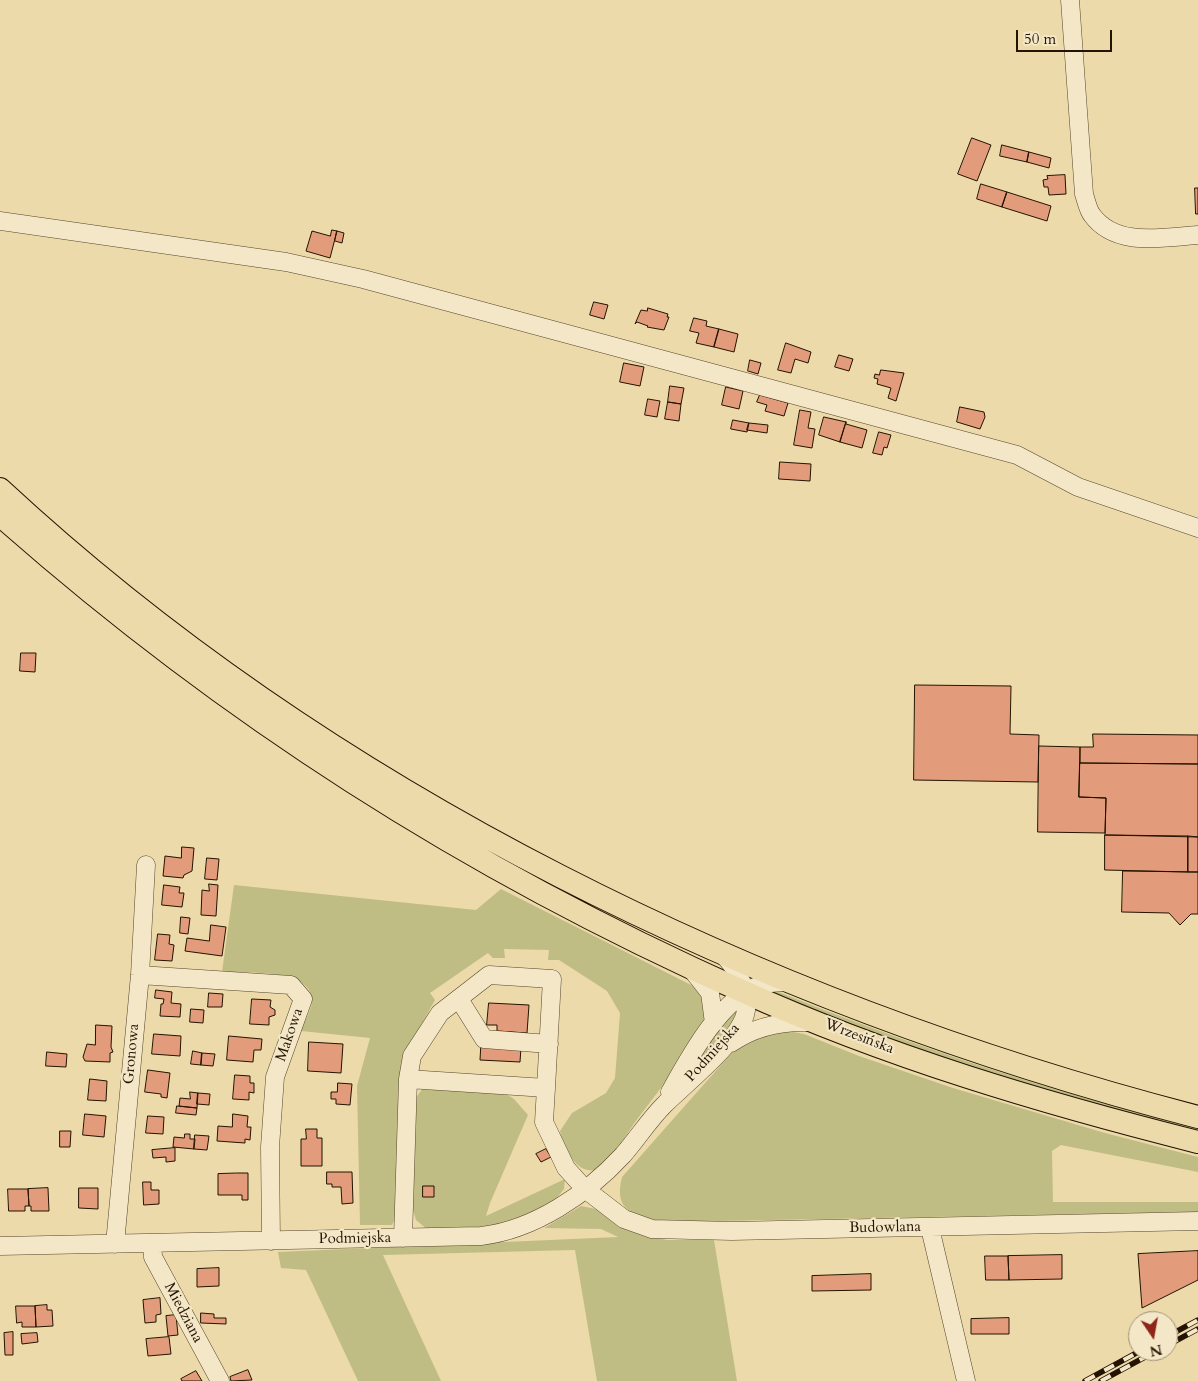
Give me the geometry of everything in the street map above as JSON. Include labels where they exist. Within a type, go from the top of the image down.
[{"type":"main road","name":"Wrzesińska","points":[[0,489],[68,549],[231,676],[337,749],[464,824],[618,903],[720,952],[861,1010],[965,1047],[1198,1116]]},
{"type":"main road","name":"Wrzesińska","points":[[0,515],[96,598],[261,722],[415,822],[535,891],[744,992],[825,1024],[960,1074],[1095,1115],[1198,1142]]},
{"type":"street","points":[[1070,0],[1084,194],[1091,214],[1102,226],[1116,234],[1140,238],[1198,235]]},
{"type":"street","points":[[0,221],[286,262],[363,279],[1017,455],[1078,487],[1198,528]]},
{"type":"street","name":"Gronowa","points":[[114,1244],[140,975],[146,865]]},
{"type":"street","name":"Podmiejska","points":[[0,1246],[480,1236],[506,1231],[533,1220],[585,1189],[623,1155],[663,1106],[720,1050],[743,1020],[746,1007],[744,992],[733,965],[720,952]]},
{"type":"street","points":[[685,964],[698,976],[710,993],[714,1023]]},
{"type":"street","name":"Makowa","points":[[140,975],[291,985],[302,999],[276,1077],[270,1147],[271,1241]]},
{"type":"street","name":"Budowlana","points":[[459,999],[489,975],[552,979],[544,1122],[566,1168],[585,1189],[624,1219],[652,1229],[685,1232],[1198,1221]]},
{"type":"street","name":"Podmiejska","points":[[663,1106],[679,1076],[731,1001],[744,992],[769,983],[792,982]]},
{"type":"street","points":[[403,1238],[408,1079],[412,1056],[440,1013],[459,999],[484,1040],[549,1044]]},
{"type":"street","points":[[720,1050],[744,1034],[773,1024],[798,1022],[825,1024]]},
{"type":"street","points":[[408,1079],[546,1088]]},
{"type":"street","points":[[930,1228],[966,1381]]},
{"type":"street","name":"Miedziana","points":[[152,1243],[153,1257],[220,1381]]},
{"type":"shaded area","points":[[234,885],[476,910],[501,889],[701,990],[707,1017],[667,1079],[634,1123],[610,1160],[602,1167],[586,1170],[579,1166],[569,1154],[560,1131],[572,1113],[606,1093],[615,1078],[620,1013],[607,991],[559,960],[548,960],[549,950],[504,949],[505,958],[493,958],[488,953],[430,993],[435,1000],[403,1058],[398,1214],[392,1225],[360,1225],[357,1086],[370,1038],[301,1031],[312,1002],[310,991],[302,983],[276,975],[222,972]]},
{"type":"shaded area","points":[[769,988],[874,1029],[981,1066],[1089,1099],[1198,1128],[1198,1135],[975,1072],[760,990]]},
{"type":"shaded area","points":[[738,1007],[737,1021],[683,1080],[727,1017]]},
{"type":"shaded area","points":[[788,1031],[804,1034],[859,1056],[953,1088],[1105,1133],[1198,1157],[1198,1172],[1061,1145],[1052,1151],[1053,1202],[1198,1202],[1198,1212],[663,1222],[643,1217],[628,1210],[623,1205],[621,1198],[622,1177],[736,1048],[755,1036]]},
{"type":"shaded area","points":[[423,1088],[497,1088],[514,1099],[528,1115],[486,1216],[565,1179],[564,1189],[556,1199],[537,1210],[491,1229],[428,1230],[416,1220],[413,1210],[415,1099]]},
{"type":"shaded area","points":[[581,1206],[601,1210],[639,1234],[667,1240],[714,1240],[737,1381],[597,1381],[575,1250],[383,1255],[441,1381],[358,1381],[306,1270],[281,1268],[278,1252],[618,1237],[601,1229],[544,1228]]},
{"type":"building","points":[[972,138],[991,145],[977,181],[958,174]]},
{"type":"building","points":[[1002,145],[1029,152],[1027,162],[1000,156]]},
{"type":"building","points":[[1029,152],[1051,158],[1049,168],[1027,162]]},
{"type":"building","points":[[1065,175],[1066,194],[1049,195],[1048,187],[1044,187],[1043,180],[1048,179],[1047,176]]},
{"type":"building","points":[[981,184],[1007,192],[1002,207],[977,199]]},
{"type":"building","points":[[1195,188],[1198,188],[1198,214],[1196,214]]},
{"type":"building","points":[[1007,192],[1051,206],[1047,221],[1002,207]]},
{"type":"building","points":[[332,230],[337,231],[330,258],[306,251],[312,231],[330,236]]},
{"type":"building","points":[[337,231],[344,233],[342,243],[335,241]]},
{"type":"building","points":[[594,302],[608,305],[604,319],[590,315]]},
{"type":"building","points":[[648,308],[668,314],[667,317],[669,317],[664,330],[647,327],[637,322],[635,324],[641,310],[647,311]]},
{"type":"building","points":[[694,318],[707,321],[706,326],[719,329],[714,347],[696,343],[699,333],[690,331]]},
{"type":"building","points":[[719,329],[738,334],[734,352],[714,347]]},
{"type":"building","points":[[786,343],[811,352],[808,363],[795,359],[791,373],[778,370]]},
{"type":"building","points":[[839,355],[853,359],[849,371],[835,367]]},
{"type":"building","points":[[750,360],[761,363],[758,374],[748,371]]},
{"type":"building","points":[[624,363],[644,367],[640,386],[620,382]]},
{"type":"building","points":[[881,370],[904,373],[896,401],[888,398],[891,388],[877,384],[878,379],[874,378],[875,374],[879,375]]},
{"type":"building","points":[[670,386],[684,388],[681,404],[668,402]]},
{"type":"building","points":[[726,387],[743,391],[739,409],[722,405]]},
{"type":"building","points":[[760,395],[788,403],[784,416],[765,411],[767,405],[757,402]]},
{"type":"building","points":[[648,399],[660,401],[657,417],[645,415]]},
{"type":"building","points":[[668,402],[681,404],[679,421],[665,419]]},
{"type":"building","points":[[960,407],[984,412],[985,417],[980,429],[957,422]]},
{"type":"building","points":[[800,410],[811,412],[808,428],[815,429],[812,448],[794,445]]},
{"type":"building","points":[[824,417],[846,422],[840,442],[819,435]]},
{"type":"building","points":[[733,420],[749,423],[747,432],[731,429]]},
{"type":"building","points":[[846,422],[846,424],[867,430],[862,448],[840,442]]},
{"type":"building","points":[[749,423],[768,425],[767,433],[747,430]]},
{"type":"building","points":[[879,432],[891,435],[887,448],[884,447],[882,455],[873,453]]},
{"type":"building","points":[[780,462],[811,464],[810,481],[779,479]]},
{"type":"building","points":[[21,653],[36,653],[35,672],[20,671]]},
{"type":"building","points":[[915,685],[1011,686],[1010,734],[1039,735],[1038,782],[914,780]]},
{"type":"building","points":[[1093,734],[1198,735],[1198,764],[1080,763],[1080,747],[1093,747]]},
{"type":"building","points":[[1039,746],[1080,747],[1079,797],[1106,798],[1105,833],[1038,832]]},
{"type":"building","points":[[1080,763],[1198,764],[1198,837],[1105,835],[1106,798],[1079,797]]},
{"type":"building","points":[[1105,835],[1188,836],[1188,872],[1105,870]]},
{"type":"building","points":[[1188,836],[1198,837],[1198,872],[1188,872]]},
{"type":"building","points":[[182,847],[194,848],[192,871],[184,875],[183,878],[163,876],[165,856],[181,858]]},
{"type":"building","points":[[207,858],[219,859],[217,880],[205,879]]},
{"type":"building","points":[[1123,871],[1198,872],[1198,914],[1191,914],[1180,925],[1169,913],[1122,912]]},
{"type":"building","points":[[209,884],[218,885],[216,916],[201,915],[202,890],[209,891]]},
{"type":"building","points":[[164,885],[180,887],[179,893],[184,893],[182,907],[162,905]]},
{"type":"building","points":[[181,917],[190,918],[188,934],[180,933]]},
{"type":"building","points":[[211,925],[226,927],[222,956],[185,951],[187,938],[209,941]]},
{"type":"building","points":[[158,934],[170,935],[169,944],[174,945],[172,961],[155,960]]},
{"type":"building","points":[[156,990],[172,992],[171,1003],[181,1004],[180,1017],[160,1016],[161,1004],[163,1004],[164,999],[155,998]]},
{"type":"building","points":[[209,993],[223,994],[222,1007],[208,1007]]},
{"type":"building","points":[[252,999],[271,1000],[270,1007],[275,1010],[275,1015],[269,1017],[269,1025],[250,1024]]},
{"type":"building","points":[[489,1003],[529,1005],[527,1033],[497,1031],[497,1025],[487,1025]]},
{"type":"building","points":[[191,1009],[204,1010],[203,1023],[190,1022]]},
{"type":"building","points":[[96,1025],[112,1026],[111,1047],[113,1052],[110,1053],[110,1062],[85,1061],[83,1057],[87,1044],[95,1045]]},
{"type":"building","points":[[507,1032],[522,1033],[520,1062],[480,1060],[481,1042],[507,1044]]},
{"type":"building","points":[[154,1034],[181,1036],[180,1056],[152,1054]]},
{"type":"building","points":[[229,1036],[262,1039],[261,1050],[254,1050],[253,1062],[227,1060]]},
{"type":"building","points":[[309,1042],[343,1044],[341,1073],[308,1071]]},
{"type":"building","points":[[193,1051],[202,1053],[201,1065],[191,1064]]},
{"type":"building","points":[[47,1052],[67,1054],[66,1067],[46,1066]]},
{"type":"building","points":[[202,1053],[215,1054],[213,1066],[201,1065]]},
{"type":"building","points":[[148,1070],[170,1073],[167,1098],[161,1097],[161,1094],[145,1092]]},
{"type":"building","points":[[235,1075],[250,1076],[250,1083],[254,1083],[254,1093],[249,1092],[249,1100],[233,1099]]},
{"type":"building","points":[[90,1079],[107,1081],[106,1101],[88,1100]]},
{"type":"building","points":[[338,1083],[352,1084],[350,1105],[336,1104],[336,1099],[331,1099],[331,1092],[337,1092]]},
{"type":"building","points":[[190,1092],[198,1093],[197,1108],[179,1106],[180,1098],[190,1099]]},
{"type":"building","points":[[198,1093],[210,1094],[209,1105],[197,1104]]},
{"type":"building","points":[[177,1106],[197,1108],[196,1115],[176,1113]]},
{"type":"building","points":[[85,1114],[106,1116],[104,1137],[83,1135]]},
{"type":"building","points":[[233,1114],[248,1116],[247,1127],[251,1127],[250,1140],[245,1139],[245,1143],[217,1141],[218,1126],[232,1127]]},
{"type":"building","points":[[148,1116],[164,1117],[163,1134],[146,1133]]},
{"type":"building","points":[[306,1129],[317,1129],[317,1138],[322,1138],[322,1166],[301,1166],[301,1139],[306,1139]]},
{"type":"building","points":[[60,1131],[71,1131],[70,1147],[60,1147]]},
{"type":"building","points":[[185,1134],[190,1134],[190,1139],[195,1139],[194,1149],[173,1147],[174,1137],[184,1138]]},
{"type":"building","points":[[195,1135],[209,1136],[207,1150],[194,1149]]},
{"type":"building","points":[[175,1148],[175,1161],[166,1162],[166,1157],[153,1158],[152,1150]]},
{"type":"building","points":[[546,1149],[551,1157],[541,1162],[536,1154]]},
{"type":"building","points":[[327,1172],[352,1172],[353,1203],[342,1204],[341,1187],[332,1187],[332,1184],[327,1184]]},
{"type":"building","points":[[248,1173],[248,1200],[242,1200],[242,1195],[218,1195],[218,1174]]},
{"type":"building","points":[[143,1182],[151,1182],[151,1190],[159,1190],[159,1204],[144,1205]]},
{"type":"building","points":[[423,1186],[434,1186],[434,1197],[423,1197]]},
{"type":"building","points":[[48,1188],[49,1211],[31,1211],[28,1189]]},
{"type":"building","points":[[79,1188],[98,1188],[98,1209],[79,1208]]},
{"type":"building","points":[[8,1189],[28,1189],[29,1206],[25,1206],[25,1211],[9,1211]]},
{"type":"building","points":[[1198,1251],[1198,1280],[1142,1308],[1138,1254]]},
{"type":"building","points":[[1062,1255],[1062,1279],[1009,1280],[1008,1256]]},
{"type":"building","points":[[985,1256],[1008,1256],[1009,1280],[986,1280]]},
{"type":"building","points":[[219,1268],[219,1286],[197,1287],[197,1269]]},
{"type":"building","points":[[871,1274],[871,1290],[812,1291],[812,1276]]},
{"type":"building","points":[[160,1298],[161,1314],[156,1315],[156,1322],[145,1323],[143,1300]]},
{"type":"building","points":[[47,1305],[47,1310],[52,1310],[53,1326],[36,1327],[35,1306]]},
{"type":"building","points":[[16,1306],[35,1306],[36,1327],[22,1327],[22,1322],[17,1323]]},
{"type":"building","points":[[201,1313],[214,1314],[214,1318],[226,1318],[226,1324],[201,1323]]},
{"type":"building","points":[[176,1315],[178,1335],[168,1336],[166,1316]]},
{"type":"building","points":[[1009,1318],[1009,1334],[971,1334],[971,1319]]},
{"type":"building","points":[[13,1332],[13,1355],[5,1355],[4,1333]]},
{"type":"building","points":[[37,1333],[38,1342],[22,1344],[21,1334]]},
{"type":"building","points":[[169,1337],[171,1354],[148,1356],[146,1339]]},
{"type":"building","points":[[248,1370],[252,1380],[231,1381],[230,1377]]},
{"type":"building","points":[[196,1371],[202,1381],[182,1381],[181,1379]]},
{"type":"railway","points":[[1178,1331],[1198,1320]]},
{"type":"railway","points":[[1178,1340],[1198,1329]]},
{"type":"railway","points":[[1085,1381],[1128,1358]]},
{"type":"railway","points":[[1101,1381],[1138,1361]]}]
